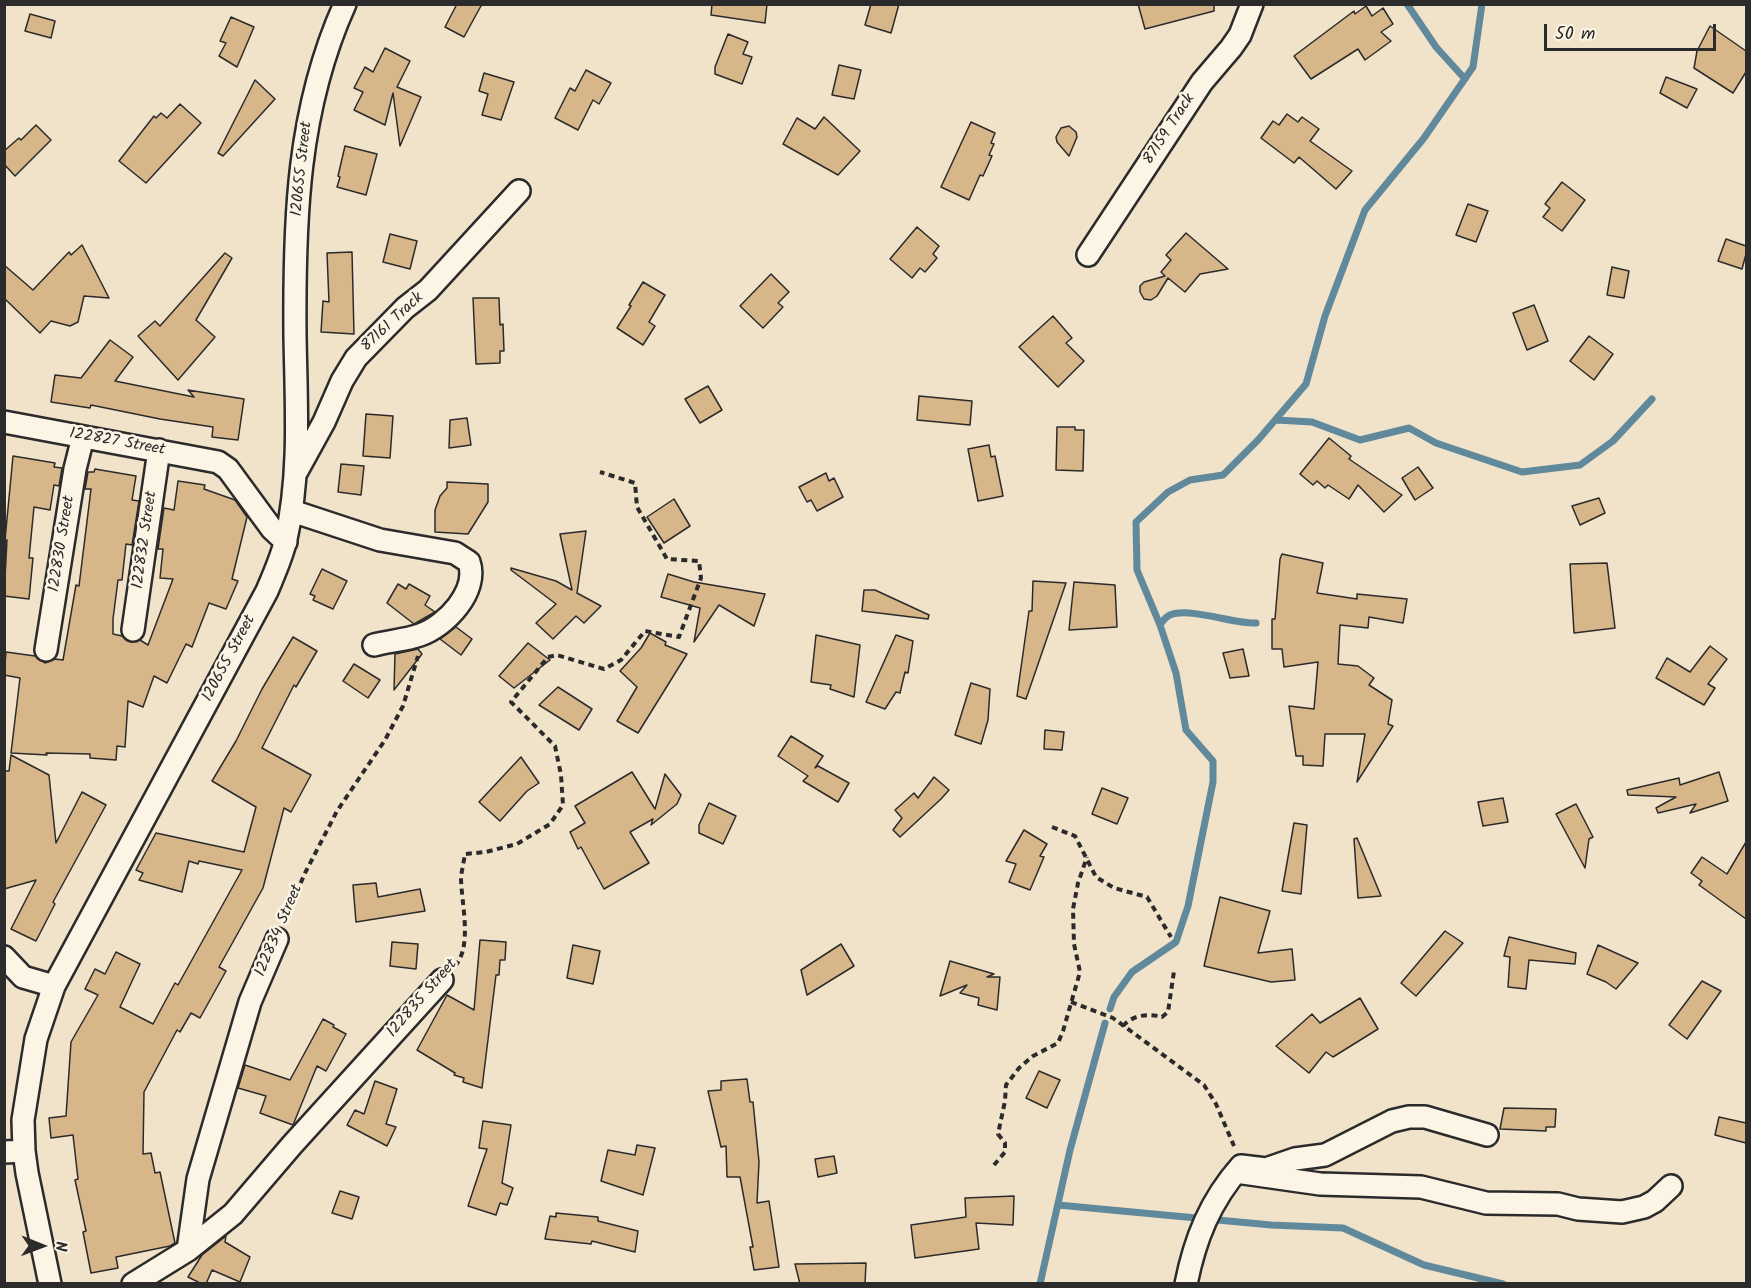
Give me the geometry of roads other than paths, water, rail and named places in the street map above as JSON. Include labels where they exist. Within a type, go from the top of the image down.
[{"type":"street","name":"120655 Street","points":[[50,1284],[14,1151],[23,1120],[36,1039],[54,986],[267,591],[286,542],[296,474],[297,218],[302,152],[320,72],[345,4]]},
{"type":"street","name":"87159 Track","points":[[1088,255],[1202,82],[1240,35],[1252,4]]},
{"type":"street","name":"87161 Track","points":[[296,474],[324,422],[342,381],[356,358],[405,308],[428,290],[519,191]]},
{"type":"street","name":"122827 Street","points":[[4,422],[218,462],[228,469],[272,530],[286,542]]},
{"type":"street","name":"122830 Street","points":[[46,650],[75,469],[83,437]]},
{"type":"street","name":"122832 Street","points":[[133,630],[159,450]]},
{"type":"street","points":[[292,511],[380,540],[455,553],[467,559],[471,580],[461,601],[437,627],[423,634],[374,645]]},
{"type":"street","name":"122834 Street","points":[[188,1250],[198,1179],[250,1002],[277,939]]},
{"type":"street","points":[[4,957],[11,967],[23,977],[54,986]]},
{"type":"street","name":"122835 Street","points":[[133,1284],[188,1250],[233,1214],[292,1145],[442,980]]},
{"type":"street","points":[[1238,1169],[1266,1168],[1294,1159],[1325,1155],[1392,1121],[1409,1117],[1425,1118],[1487,1135]]},
{"type":"street","points":[[1238,1169],[1320,1185],[1421,1187],[1486,1203],[1558,1204],[1578,1209],[1622,1212],[1644,1207],[1655,1201],[1671,1186]]},
{"type":"street","points":[[1186,1284],[1193,1250],[1217,1196],[1238,1169]]},
{"type":"waterway","points":[[1407,4],[1436,47],[1465,79]]},
{"type":"waterway","points":[[1110,1009],[1114,997],[1132,972],[1176,942],[1188,906],[1213,782],[1213,761],[1186,730],[1176,673],[1160,625],[1137,570],[1136,522],[1168,492],[1190,480],[1223,475],[1258,440],[1306,384],[1325,316],[1365,210],[1424,138],[1473,67],[1482,4]]},
{"type":"waterway","points":[[1276,420],[1312,422],[1360,440],[1409,428],[1436,443],[1522,472],[1580,465],[1613,441],[1652,399]]},
{"type":"waterway","points":[[1160,625],[1168,616],[1179,613],[1256,623]]},
{"type":"waterway","points":[[1040,1284],[1070,1150],[1105,1023]]},
{"type":"waterway","points":[[1058,1205],[1271,1225],[1343,1228],[1424,1265],[1503,1284]]}]
